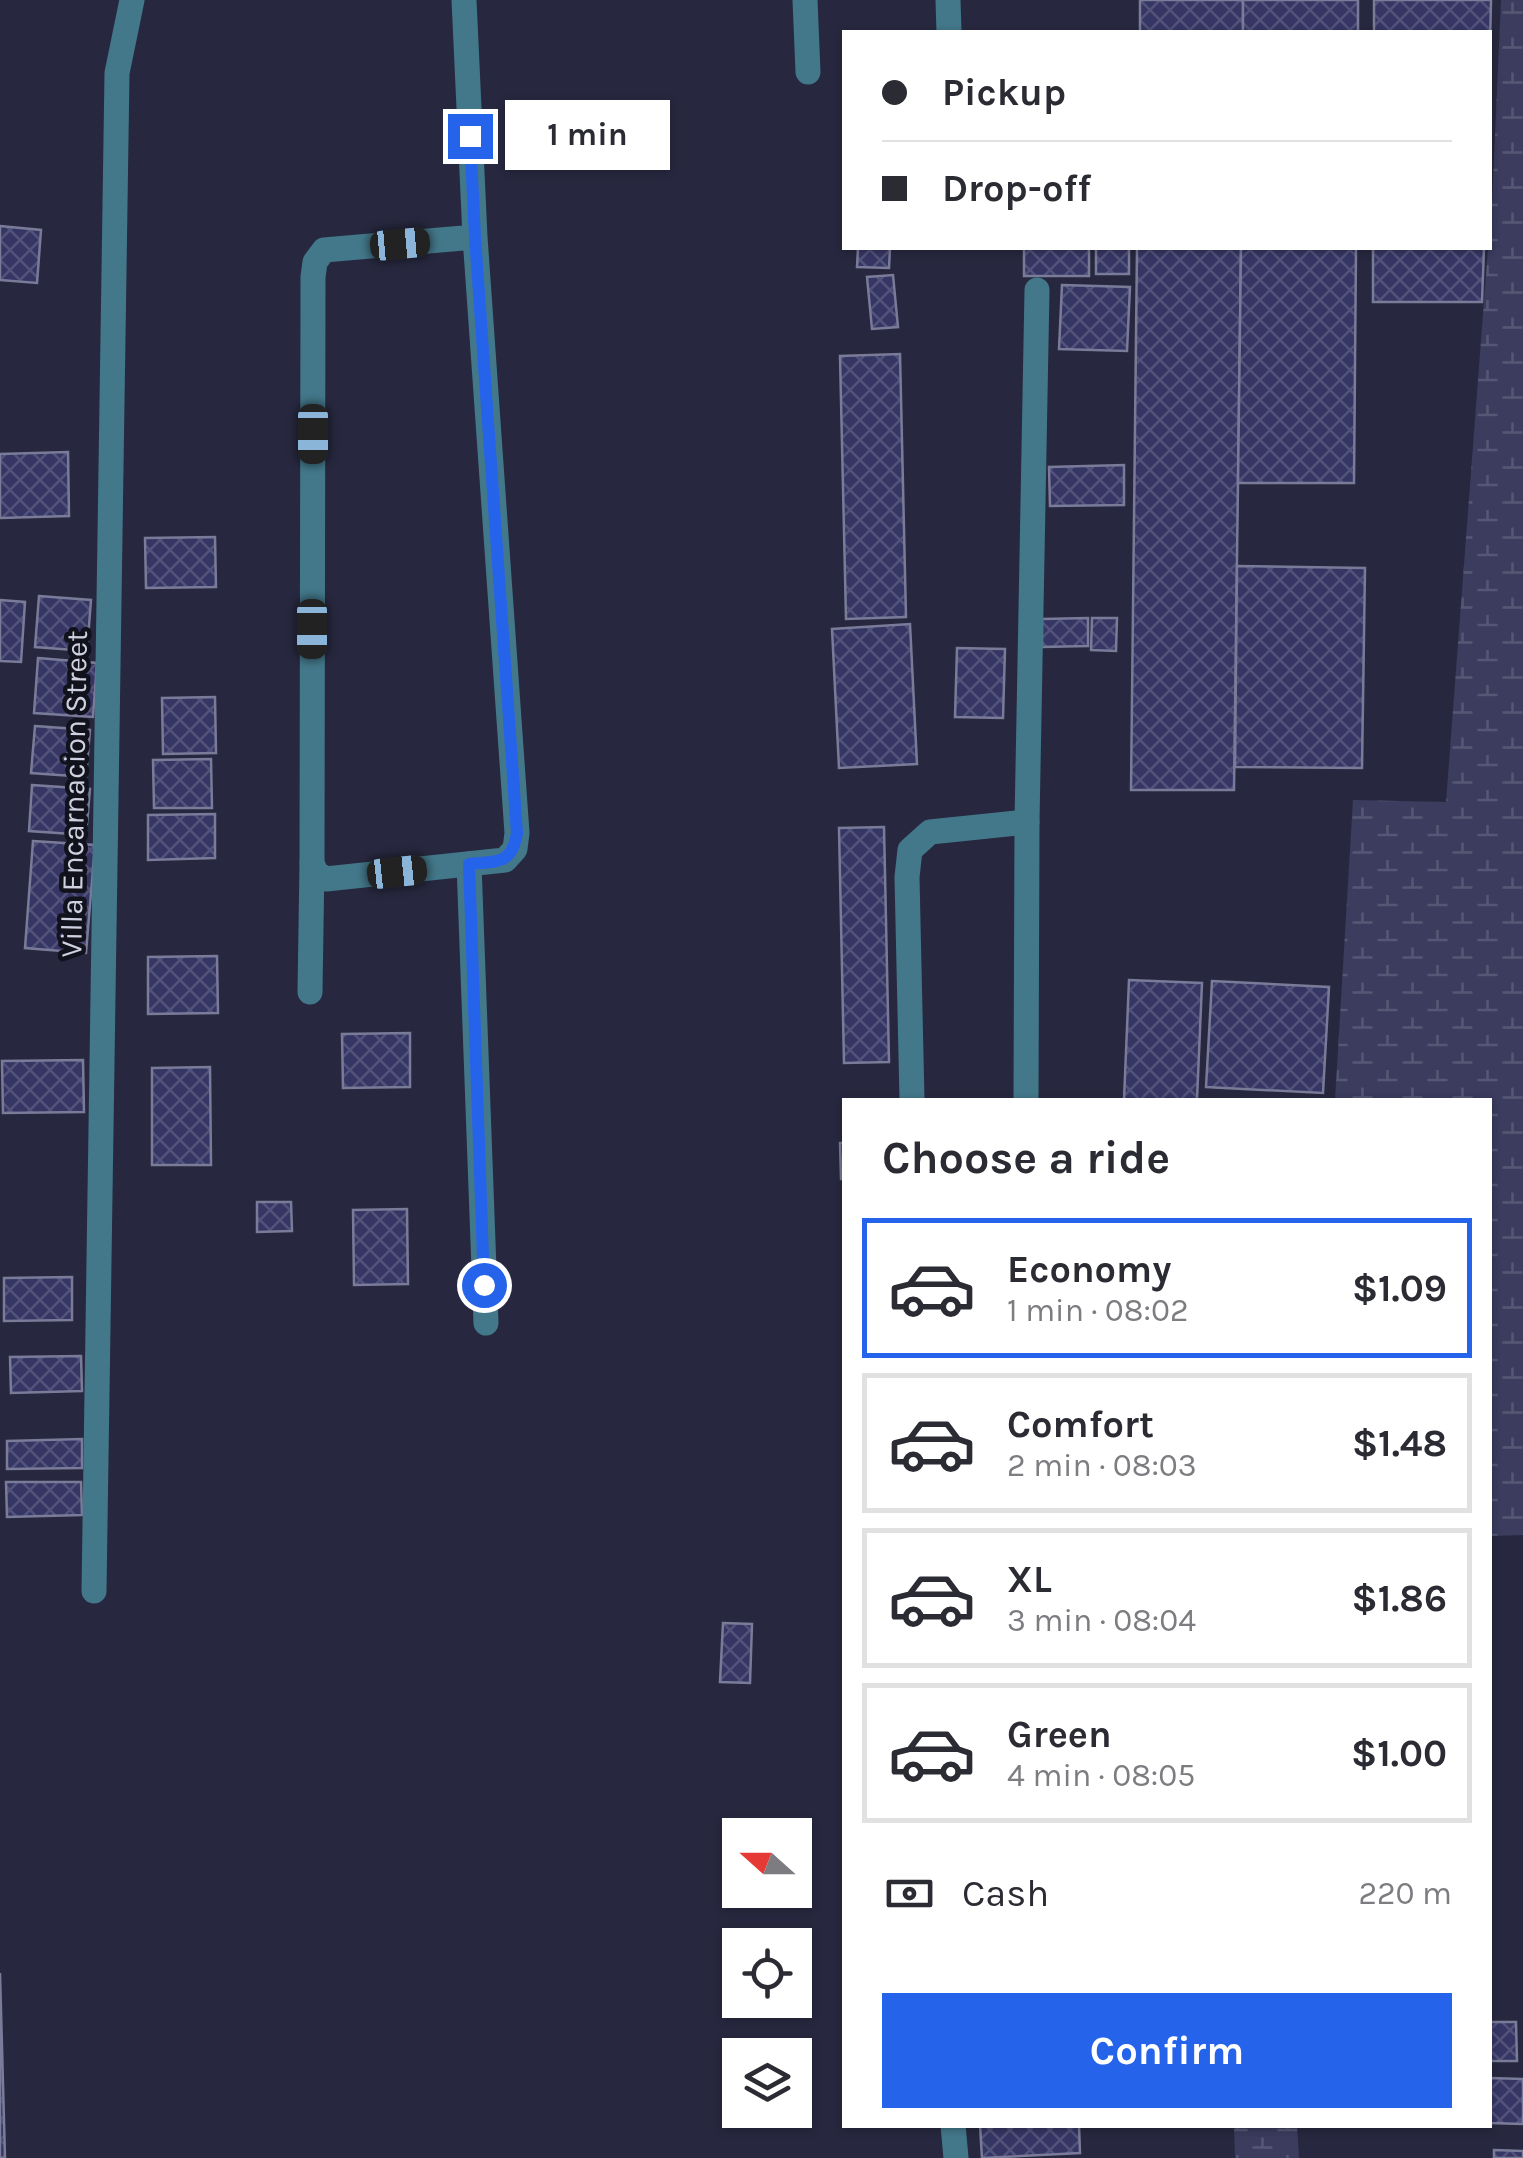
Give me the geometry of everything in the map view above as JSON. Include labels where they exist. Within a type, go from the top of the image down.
[{"type":"street","name":"Villa Encarnacion Street","points":[[94,1591],[117,73],[132,0]]},
{"type":"street","points":[[312,863],[316,873],[326,879],[504,860],[514,850],[517,833],[475,237],[464,0]]},
{"type":"street","points":[[805,0],[808,72]]},
{"type":"street","points":[[948,0],[948,30]]},
{"type":"street","points":[[310,992],[316,262],[324,250],[475,237]]},
{"type":"street","points":[[1026,1098],[1037,290]]},
{"type":"street","points":[[912,1098],[907,877],[910,850],[930,832],[1027,822]]},
{"type":"street","points":[[469,864],[486,1324]]},
{"type":"street","points":[[953,2128],[956,2158]]},
{"type":"green space","points":[[1501,0],[1523,0],[1523,1535],[1492,1536],[1492,1098],[1335,1098],[1353,800],[1446,802],[1488,250],[1492,250]]},
{"type":"green space","points":[[1234,2128],[1297,2128],[1299,2158],[1235,2158]]},
{"type":"building","points":[[1140,0],[1243,0],[1243,30],[1140,30]]},
{"type":"building","points":[[1243,0],[1358,0],[1358,30],[1243,30]]},
{"type":"building","points":[[1374,0],[1491,0],[1490,30],[1374,30]]},
{"type":"building","points":[[0,226],[41,230],[37,283],[0,280]]},
{"type":"building","points":[[858,250],[890,250],[889,268],[857,267]]},
{"type":"building","points":[[1024,250],[1089,250],[1089,276],[1024,276]]},
{"type":"building","points":[[1096,250],[1129,250],[1129,274],[1096,274]]},
{"type":"building","points":[[1137,250],[1241,250],[1234,790],[1131,790]]},
{"type":"building","points":[[1241,250],[1356,250],[1354,483],[1238,483]]},
{"type":"building","points":[[1373,250],[1484,250],[1482,302],[1373,302]]},
{"type":"building","points":[[893,275],[898,327],[872,329],[867,277]]},
{"type":"building","points":[[1062,285],[1130,287],[1127,351],[1059,349]]},
{"type":"building","points":[[900,354],[906,617],[846,619],[840,356]]},
{"type":"building","points":[[68,452],[69,516],[0,518],[0,454]]},
{"type":"building","points":[[1124,465],[1124,505],[1050,506],[1049,467]]},
{"type":"building","points":[[215,537],[216,587],[146,588],[145,538]]},
{"type":"building","points":[[1237,566],[1365,568],[1362,768],[1235,767]]},
{"type":"building","points":[[39,596],[91,600],[87,651],[35,647]]},
{"type":"building","points":[[0,600],[25,602],[21,662],[0,661]]},
{"type":"building","points":[[1088,618],[1088,646],[1042,647],[1042,619]]},
{"type":"building","points":[[1092,618],[1117,618],[1116,651],[1091,650]]},
{"type":"building","points":[[910,624],[917,764],[839,768],[832,629]]},
{"type":"building","points":[[957,648],[1005,649],[1003,718],[955,717]]},
{"type":"building","points":[[38,658],[97,663],[93,717],[34,713]]},
{"type":"building","points":[[215,697],[216,753],[163,754],[162,698]]},
{"type":"building","points":[[35,726],[90,730],[86,777],[31,773]]},
{"type":"building","points":[[211,759],[212,808],[154,808],[153,760]]},
{"type":"building","points":[[32,785],[90,789],[86,835],[29,831]]},
{"type":"building","points":[[215,814],[215,858],[148,860],[148,815]]},
{"type":"building","points":[[884,827],[889,1062],[844,1063],[839,828]]},
{"type":"building","points":[[33,841],[95,845],[86,953],[25,948]]},
{"type":"building","points":[[217,956],[218,1013],[148,1014],[148,957]]},
{"type":"building","points":[[1129,980],[1202,983],[1197,1098],[1124,1098]]},
{"type":"building","points":[[1212,981],[1329,987],[1323,1093],[1206,1087]]},
{"type":"building","points":[[410,1033],[410,1087],[343,1088],[342,1034]]},
{"type":"building","points":[[83,1060],[84,1112],[3,1113],[2,1061]]},
{"type":"building","points":[[210,1067],[211,1165],[152,1165],[152,1068]]},
{"type":"building","points":[[257,1202],[291,1202],[292,1231],[257,1232]]},
{"type":"building","points":[[407,1209],[408,1284],[354,1285],[353,1210]]},
{"type":"building","points":[[72,1277],[72,1320],[4,1321],[4,1278]]},
{"type":"building","points":[[81,1356],[82,1391],[11,1393],[10,1357]]},
{"type":"building","points":[[82,1439],[82,1468],[7,1469],[7,1441]]},
{"type":"building","points":[[6,1482],[81,1482],[82,1515],[7,1517]]},
{"type":"building","points":[[723,1623],[752,1624],[750,1683],[720,1682]]},
{"type":"building","points":[[0,1973],[5,2158],[0,2158]]},
{"type":"building","points":[[1492,2022],[1516,2022],[1517,2061],[1492,2061]]},
{"type":"building","points":[[1492,2078],[1523,2079],[1523,2124],[1492,2123]]},
{"type":"building","points":[[980,2128],[1079,2128],[1080,2153],[982,2158]]},
{"type":"building","points":[[1494,2150],[1523,2151],[1523,2158],[1494,2158]]},
{"type":"route","points":[[470,136],[517,833],[514,850],[504,860],[469,864],[484,1285]]}]
